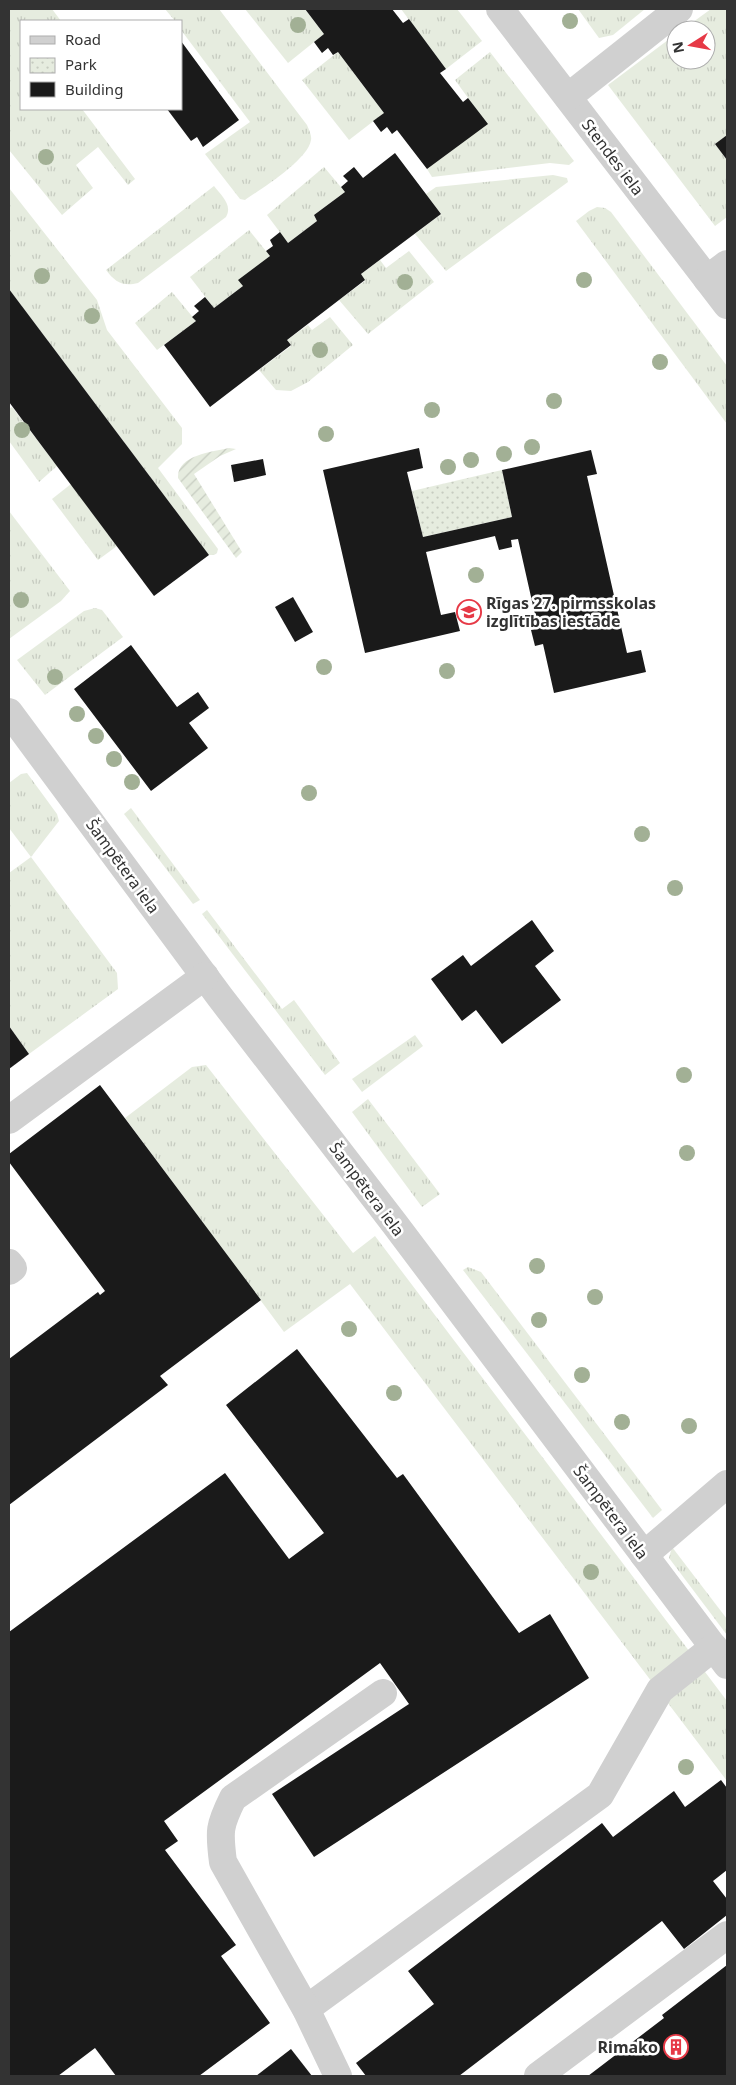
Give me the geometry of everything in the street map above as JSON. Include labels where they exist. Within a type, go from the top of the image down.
[{"type":"street","name":"Stendes iela","points":[[500,9],[568,97],[717,271],[727,306]]},
{"type":"street","points":[[568,97],[679,9]]},
{"type":"street","name":"Šampētera iela","points":[[9,712],[205,976],[721,1656]]},
{"type":"street","points":[[9,1120],[205,976]]},
{"type":"street","points":[[9,1262],[13,1268],[9,1271]]},
{"type":"street","points":[[644,1555],[727,1484]]},
{"type":"street","points":[[306,2009],[600,1795],[660,1690],[721,1656]]},
{"type":"street","points":[[338,2076],[306,2009],[223,1862],[220,1838],[222,1821],[233,1798],[383,1693]]},
{"type":"street","points":[[538,2076],[727,1935]]},
{"type":"green space","points":[[9,9],[52,9],[60,20],[20,20],[20,110],[83,110],[135,179],[128,185],[98,147],[76,165],[93,188],[62,215],[9,150]]},
{"type":"green space","points":[[165,9],[219,9],[307,125],[311,135],[308,148],[293,165],[245,200],[240,199],[205,154],[250,122],[182,31],[182,20],[174,20]]},
{"type":"green space","points":[[245,9],[305,9],[324,34],[288,63]]},
{"type":"green space","points":[[401,9],[457,9],[482,41],[446,69]]},
{"type":"green space","points":[[578,9],[645,9],[613,35],[599,38]]},
{"type":"green space","points":[[711,9],[727,9],[727,135],[715,144],[727,160],[727,217],[715,226],[608,85],[666,42],[666,70],[716,70],[716,20],[696,20]]},
{"type":"green space","points":[[338,52],[384,113],[349,140],[302,80]]},
{"type":"green space","points":[[490,52],[574,161],[569,165],[550,163],[432,177],[427,169],[487,124],[455,80]]},
{"type":"green space","points":[[324,167],[345,192],[314,215],[317,221],[288,243],[267,215]]},
{"type":"green space","points":[[553,175],[567,178],[568,182],[446,271],[415,234],[441,214],[426,194],[436,187]]},
{"type":"green space","points":[[214,186],[227,204],[228,213],[226,217],[138,283],[124,284],[109,274],[106,270]]},
{"type":"green space","points":[[9,188],[97,300],[107,330],[182,428],[182,444],[158,468],[218,549],[214,555],[209,555],[9,289]]},
{"type":"green space","points":[[597,207],[605,208],[611,212],[727,366],[727,424],[576,221]]},
{"type":"green space","points":[[249,230],[270,256],[243,286],[214,308],[190,277]]},
{"type":"green space","points":[[409,251],[434,282],[368,334],[339,300],[365,281],[361,274],[380,260],[386,268]]},
{"type":"green space","points":[[172,292],[196,321],[157,350],[135,323]]},
{"type":"green space","points":[[330,317],[353,345],[308,382],[291,391],[276,390],[259,370],[291,346],[287,340],[308,325],[312,330]]},
{"type":"green space","points":[[12,407],[57,466],[39,482],[9,441],[9,409]]},
{"type":"green space","points":[[229,448],[236,449],[220,456],[194,474],[242,552],[236,558],[178,478],[179,470],[189,459],[205,453]]},
{"type":"green space","points":[[502,470],[512,517],[423,537],[412,491]]},
{"type":"green space","points":[[71,484],[117,546],[98,560],[52,499]]},
{"type":"green space","points":[[9,511],[70,591],[61,601],[9,639]]},
{"type":"green space","points":[[95,608],[102,610],[123,637],[45,695],[17,660],[84,611]]},
{"type":"green space","points":[[27,773],[57,814],[59,821],[31,857],[9,828],[9,783],[21,774]]},
{"type":"green space","points":[[131,808],[200,900],[193,904],[124,814]]},
{"type":"green space","points":[[31,857],[117,973],[118,989],[29,1054],[9,1026],[9,873]]},
{"type":"green space","points":[[207,910],[282,1009],[294,1000],[340,1063],[325,1075],[202,914]]},
{"type":"green space","points":[[415,1035],[423,1046],[362,1092],[352,1079]]},
{"type":"green space","points":[[206,1065],[353,1253],[375,1236],[727,1701],[727,1781],[350,1284],[284,1332],[125,1118],[192,1067]]},
{"type":"green space","points":[[368,1099],[440,1194],[422,1207],[352,1112]]},
{"type":"green space","points":[[468,1267],[481,1272],[662,1510],[653,1518],[463,1270]]},
{"type":"green space","points":[[672,1547],[727,1619],[727,1635],[669,1558]]},
{"type":"building","points":[[305,9],[392,9],[403,23],[409,19],[446,69],[440,73],[463,102],[468,98],[488,124],[427,169],[397,130],[392,134],[387,127],[381,132],[373,121],[384,113],[338,52],[333,55],[328,48],[322,53],[314,42],[324,34]]},
{"type":"building","points":[[182,42],[239,120],[203,147],[197,137],[191,141],[168,110],[182,110]]},
{"type":"building","points":[[727,135],[727,160],[715,144]]},
{"type":"building","points":[[395,153],[441,214],[361,274],[365,280],[287,340],[291,345],[210,407],[164,345],[196,321],[192,317],[199,311],[194,306],[205,297],[214,308],[243,286],[238,280],[270,256],[266,251],[273,246],[270,240],[280,232],[288,243],[317,221],[314,215],[345,192],[341,187],[348,181],[343,176],[354,167],[363,178]]},
{"type":"building","points":[[9,289],[209,555],[154,596],[9,402]]},
{"type":"building","points":[[419,448],[423,468],[407,472],[423,537],[512,517],[502,470],[591,450],[597,474],[587,476],[627,653],[641,650],[646,672],[554,693],[543,644],[535,646],[531,630],[538,628],[518,539],[511,540],[512,547],[499,550],[495,536],[426,552],[441,615],[455,612],[460,631],[365,653],[323,470]]},
{"type":"building","points":[[263,459],[266,475],[234,482],[231,465]]},
{"type":"building","points":[[293,597],[313,632],[295,642],[275,607]]},
{"type":"building","points":[[131,645],[177,707],[198,692],[209,708],[189,723],[208,748],[151,791],[74,689]]},
{"type":"building","points":[[532,920],[554,951],[535,966],[561,1000],[502,1044],[476,1010],[462,1021],[431,979],[463,955],[471,966]]},
{"type":"building","points":[[9,1026],[29,1054],[9,1069]]},
{"type":"building","points":[[100,1085],[261,1300],[160,1376],[168,1385],[9,1505],[9,1359],[98,1292],[100,1295],[105,1291],[9,1162],[9,1154]]},
{"type":"building","points":[[297,1349],[397,1478],[403,1474],[519,1633],[550,1614],[589,1678],[314,1857],[272,1794],[409,1704],[380,1663],[164,1821],[178,1841],[165,1850],[236,1945],[221,1956],[270,2023],[199,2076],[116,2076],[95,2048],[58,2076],[9,2076],[9,1632],[225,1473],[289,1559],[324,1533],[226,1405]]},
{"type":"building","points":[[721,1780],[727,1788],[727,1870],[713,1881],[727,1899],[727,1915],[684,1949],[662,1921],[459,2076],[366,2076],[356,2063],[434,2004],[408,1971],[602,1823],[613,1837],[674,1791],[685,1807]]},
{"type":"building","name":"Rimako","points":[[727,1965],[727,2076],[588,2076],[664,2018],[662,2015]]},
{"type":"building","points":[[291,2049],[312,2076],[256,2076]]},
{"type":"place","name":"Rīgas 27. pirmsskolas izglītības iestāde","points":[[469,612]]},
{"type":"place","name":"Rimako","points":[[676,2047]]}]
